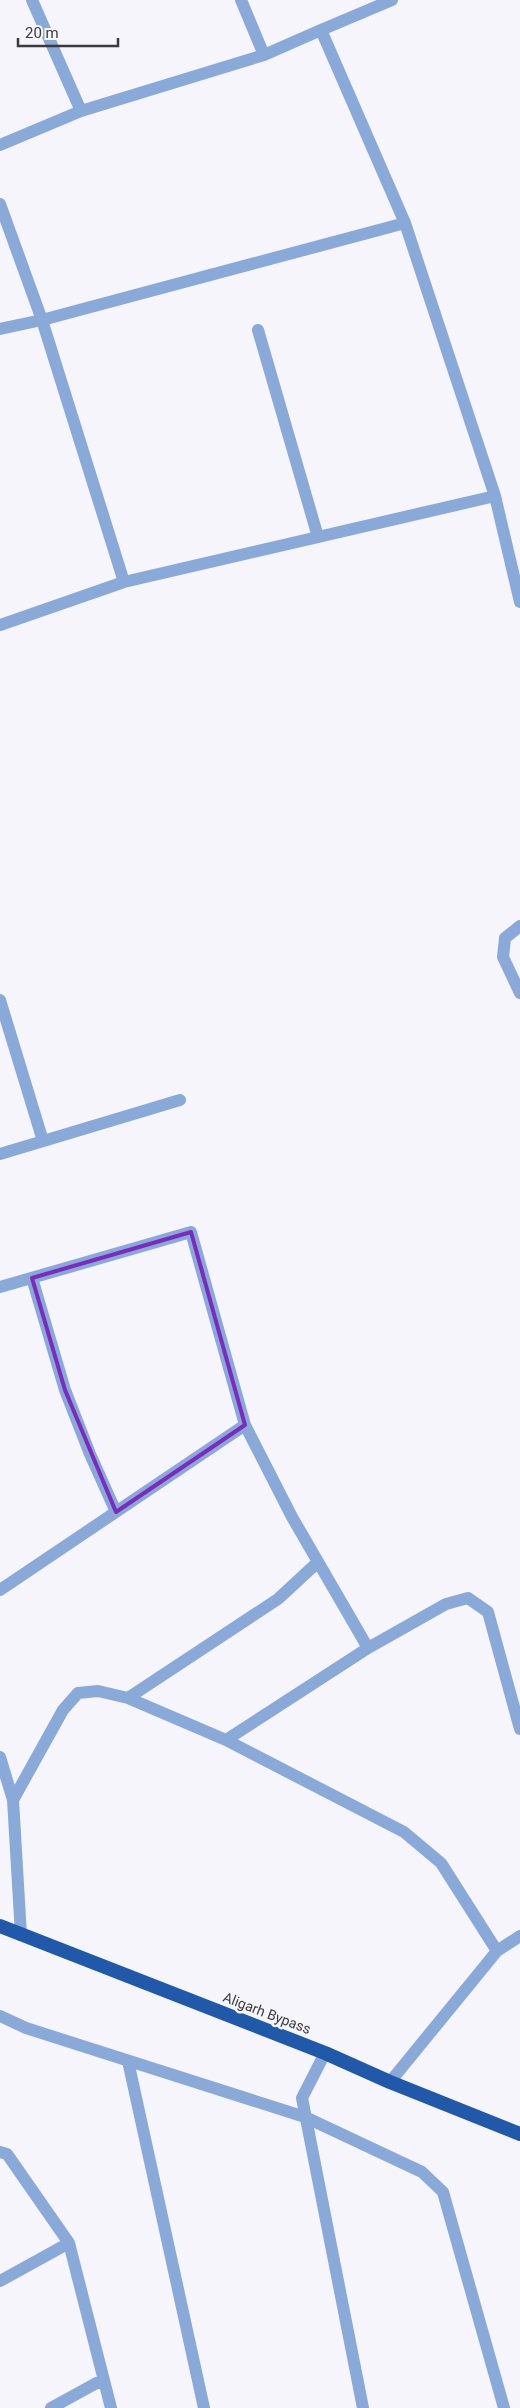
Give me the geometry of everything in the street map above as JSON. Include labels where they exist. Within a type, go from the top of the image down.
[{"type":"highway","name":"Aligarh Bypass","points":[[0,1926],[325,2053],[390,2082],[520,2134]]},
{"type":"street","points":[[32,0],[81,111]]},
{"type":"street","points":[[241,0],[264,55]]},
{"type":"street","points":[[0,145],[81,111],[264,55],[392,0]]},
{"type":"street","points":[[322,30],[405,223],[495,496],[520,602]]},
{"type":"street","points":[[0,204],[42,320],[124,582]]},
{"type":"street","points":[[0,329],[42,320],[405,223]]},
{"type":"street","points":[[258,330],[318,537]]},
{"type":"street","points":[[0,625],[124,582],[495,496]]},
{"type":"street","points":[[520,926],[505,938],[503,957],[520,993]]},
{"type":"street","points":[[0,1000],[43,1141]]},
{"type":"street","points":[[0,1154],[180,1100]]},
{"type":"street","points":[[0,1287],[191,1232],[245,1425],[318,1562],[368,1648]]},
{"type":"street","points":[[32,1278],[65,1390],[90,1454],[116,1512]]},
{"type":"street","points":[[0,1590],[245,1425]]},
{"type":"street","points":[[128,1698],[278,1599],[318,1562]]},
{"type":"street","points":[[226,1740],[368,1648],[446,1604],[468,1598],[488,1612],[520,1729]]},
{"type":"street","points":[[13,1800],[63,1710],[78,1693],[98,1691],[128,1698],[226,1740],[404,1832],[441,1863],[497,1951]]},
{"type":"street","points":[[0,1757],[13,1800],[21,1935]]},
{"type":"street","points":[[390,2082],[497,1951],[520,1936]]},
{"type":"street","points":[[0,2016],[26,2028],[305,2117],[422,2172],[443,2192],[504,2408]]},
{"type":"street","points":[[325,2053],[302,2098],[363,2408]]},
{"type":"street","points":[[128,2061],[204,2408]]},
{"type":"street","points":[[0,2152],[7,2154],[69,2244],[102,2380],[111,2408]]},
{"type":"street","points":[[0,2281],[69,2244]]},
{"type":"street","points":[[51,2408],[102,2380]]},
{"type":"highlighted area","points":[[191,1232],[245,1425],[116,1512],[65,1390],[32,1278]]}]
